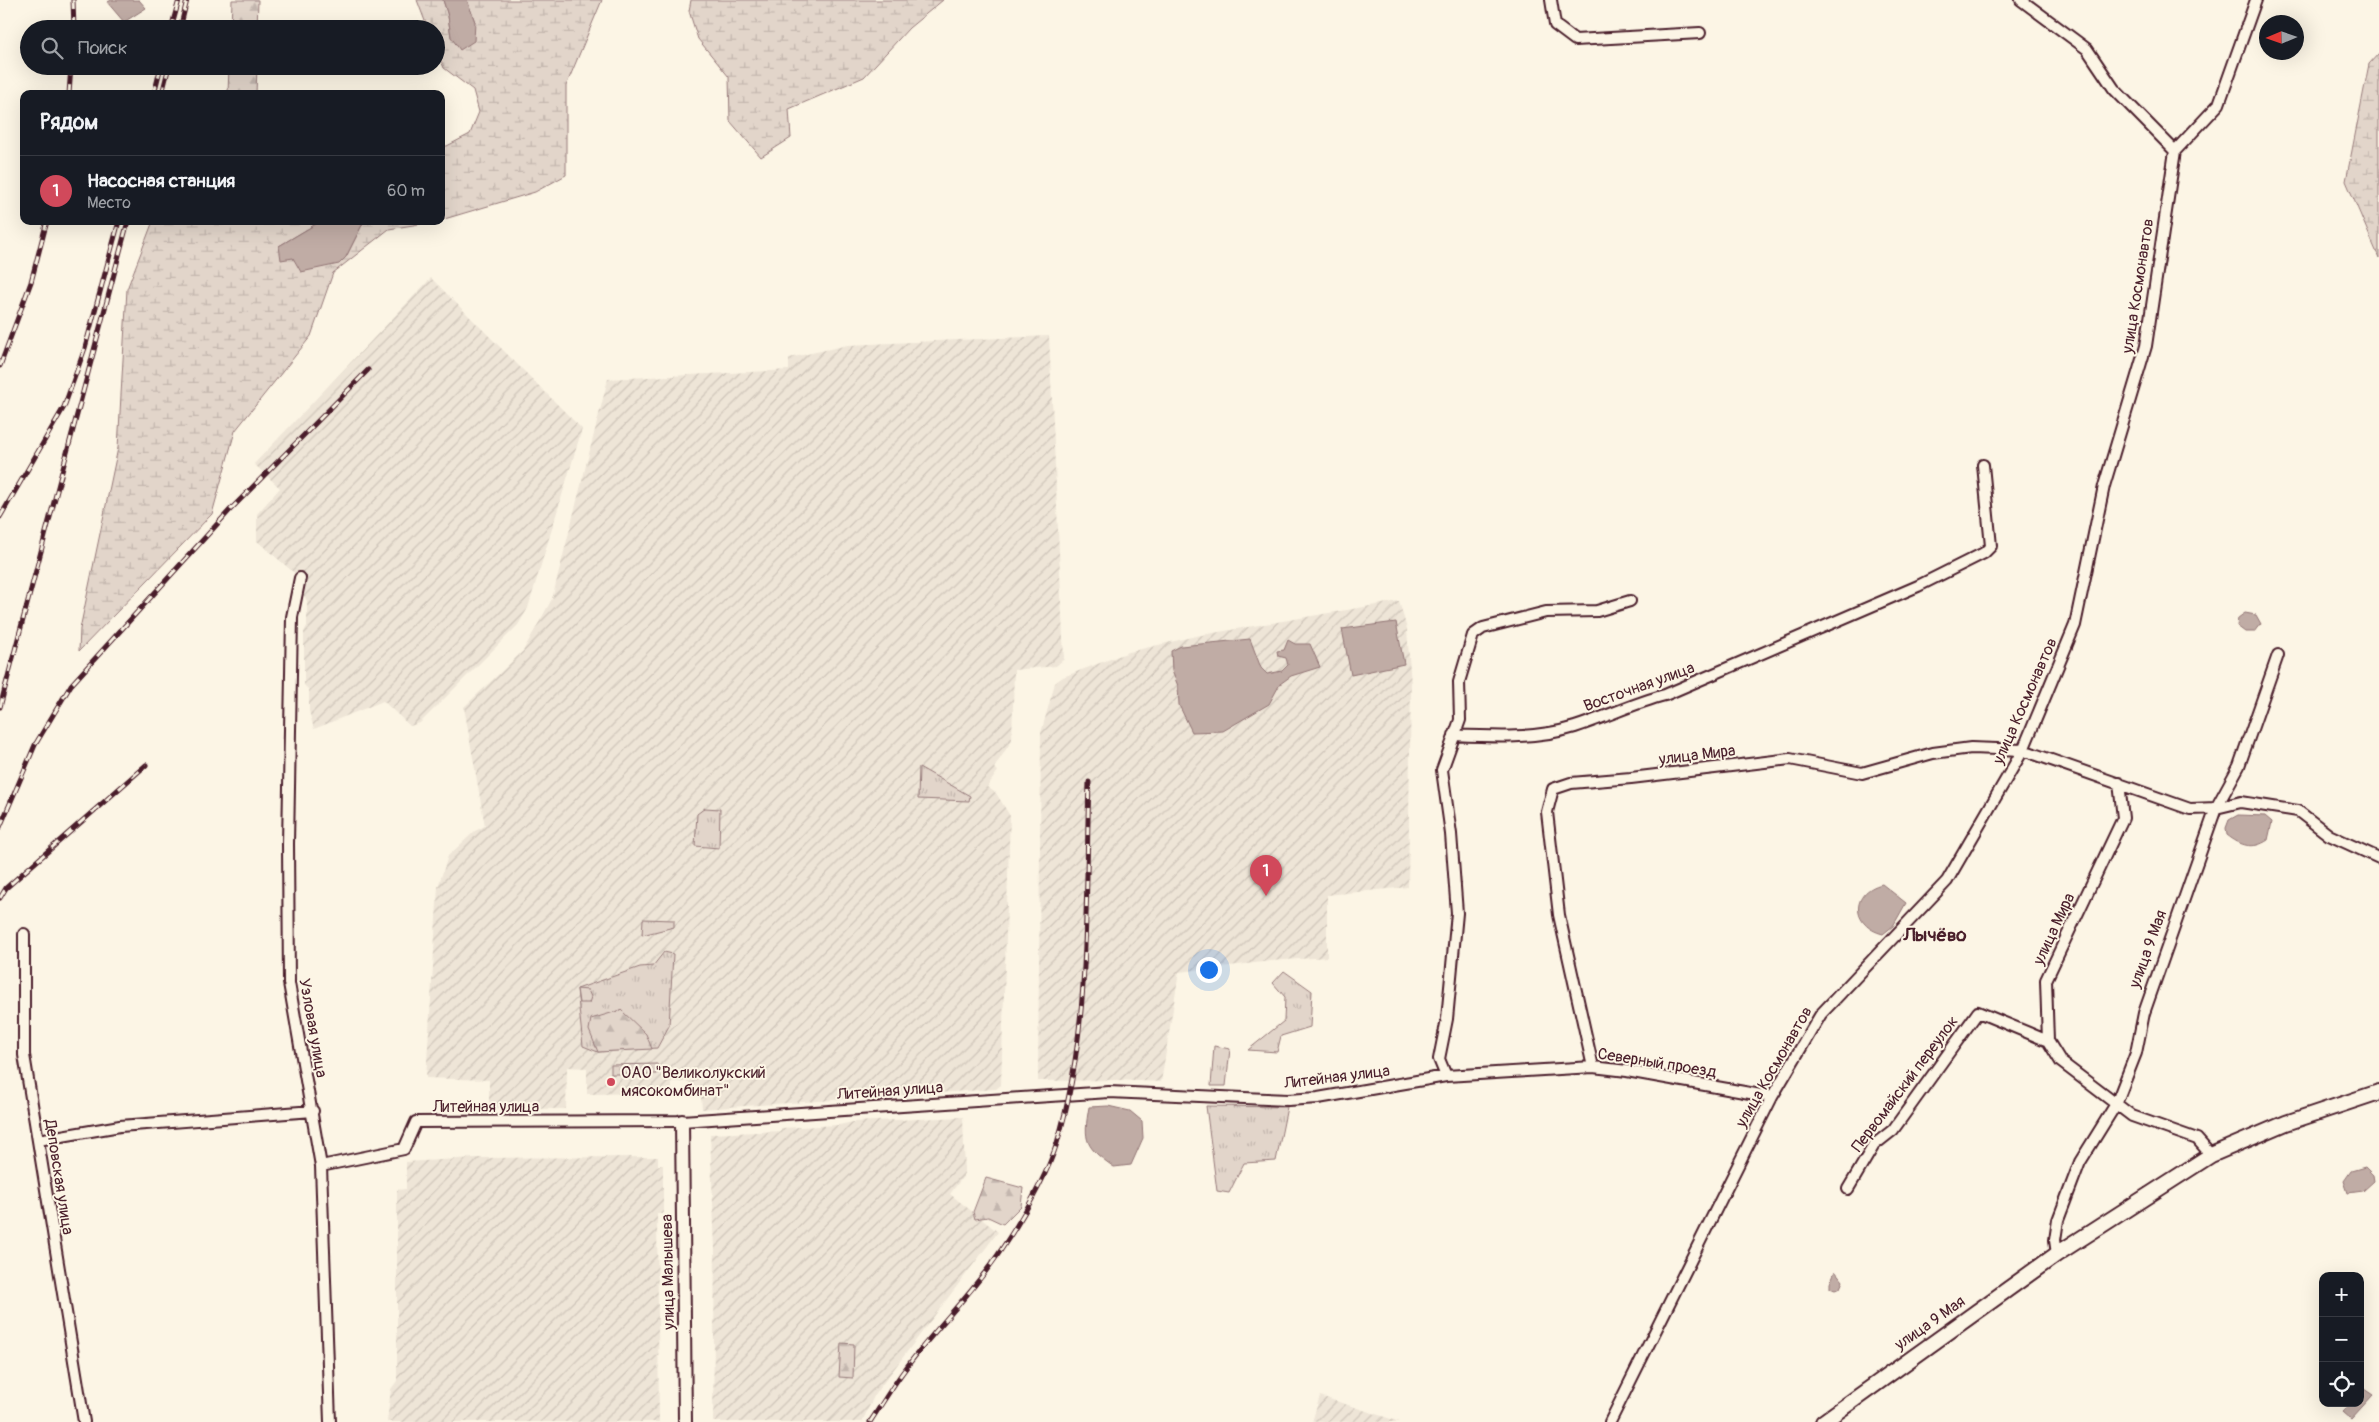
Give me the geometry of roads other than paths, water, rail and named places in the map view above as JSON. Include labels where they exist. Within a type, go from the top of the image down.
[{"type":"main road","name":"улица 9 Мая","points":[[1823,1422],[2057,1254],[2211,1155],[2286,1123],[2379,1092]]},
{"type":"street","points":[[1551,0],[1556,25],[1575,40],[1700,33]]},
{"type":"street","points":[[2021,0],[2087,48],[2114,89],[2175,151],[2219,104],[2256,0]]},
{"type":"street","name":"улица Космонавтов","points":[[1610,1422],[1772,1097],[1821,1014],[1947,881],[2023,750],[2075,624],[2104,486],[2146,346],[2175,151]]},
{"type":"street","name":"Восточная улица","points":[[1454,735],[1539,734],[1574,727],[1638,702],[1665,695],[1918,586],[1984,553],[1991,546],[1982,465]]},
{"type":"street","name":"Узловая улица","points":[[300,578],[292,617],[289,983],[313,1111],[321,1166],[330,1422]]},
{"type":"street","points":[[1446,1076],[1439,1059],[1447,1019],[1457,913],[1442,770],[1460,720],[1459,682],[1475,632],[1482,628],[1546,612],[1597,610],[1630,601]]},
{"type":"street","name":"улица 9 Мая","points":[[2057,1254],[2055,1240],[2058,1220],[2080,1162],[2116,1104],[2136,1053],[2144,1013],[2216,808],[2239,766],[2278,655]]},
{"type":"street","name":"улица Мира","points":[[1593,1067],[1560,915],[1548,812],[1553,789],[1571,783],[1790,759],[1862,773],[1933,753],[1970,748],[2023,750],[2190,809],[2216,808],[2241,802],[2298,811],[2329,835],[2379,858]]},
{"type":"street","name":"улица Мира","points":[[2048,1041],[2046,980],[2123,818],[2119,783]]},
{"type":"street","name":"Деповская улица","points":[[24,934],[24,1055],[84,1422]]},
{"type":"street","name":"Первомайский переулок","points":[[1848,1189],[1874,1145],[1893,1130],[1978,1012],[2048,1041]]},
{"type":"street","points":[[2048,1041],[2061,1062],[2132,1116],[2197,1139],[2211,1155]]},
{"type":"street","name":"Северный проезд","points":[[1477,1075],[1593,1067],[1627,1071],[1772,1097]]},
{"type":"street","name":"Литейная улица","points":[[321,1166],[404,1149],[416,1122],[682,1121],[1109,1092],[1288,1100],[1318,1098],[1446,1076],[1477,1075]]},
{"type":"street","points":[[38,1140],[120,1126],[313,1111]]},
{"type":"street","name":"улица Малышева","points":[[682,1121],[685,1422]]},
{"type":"railway","points":[[73,0],[74,20]]},
{"type":"railway","points":[[173,20],[179,0]]},
{"type":"railway","points":[[182,20],[187,0]]},
{"type":"railway","points":[[69,90],[70,75]]},
{"type":"railway","points":[[155,90],[159,75]]},
{"type":"railway","points":[[163,90],[167,75]]},
{"type":"railway","points":[[0,366],[31,282],[46,225]]},
{"type":"railway","points":[[0,517],[64,407],[85,348],[118,225]]},
{"type":"railway","points":[[0,707],[127,225]]},
{"type":"railway","points":[[0,827],[35,745],[71,685],[230,510],[368,370]]},
{"type":"railway","points":[[0,898],[6,888],[146,765]]},
{"type":"railway","points":[[870,1422],[906,1368],[979,1281],[1001,1250],[1032,1198],[1057,1143],[1068,1100],[1076,1056],[1081,1010],[1086,918],[1089,782]]},
{"type":"place","name":"Насосная станция","points":[[1266,896]]},
{"type":"place","name":"ОАО \"Великолукский мясокомбинат\"","points":[[611,1082]]},
{"type":"district","name":"Лычёво","points":[[1935,935]]}]
